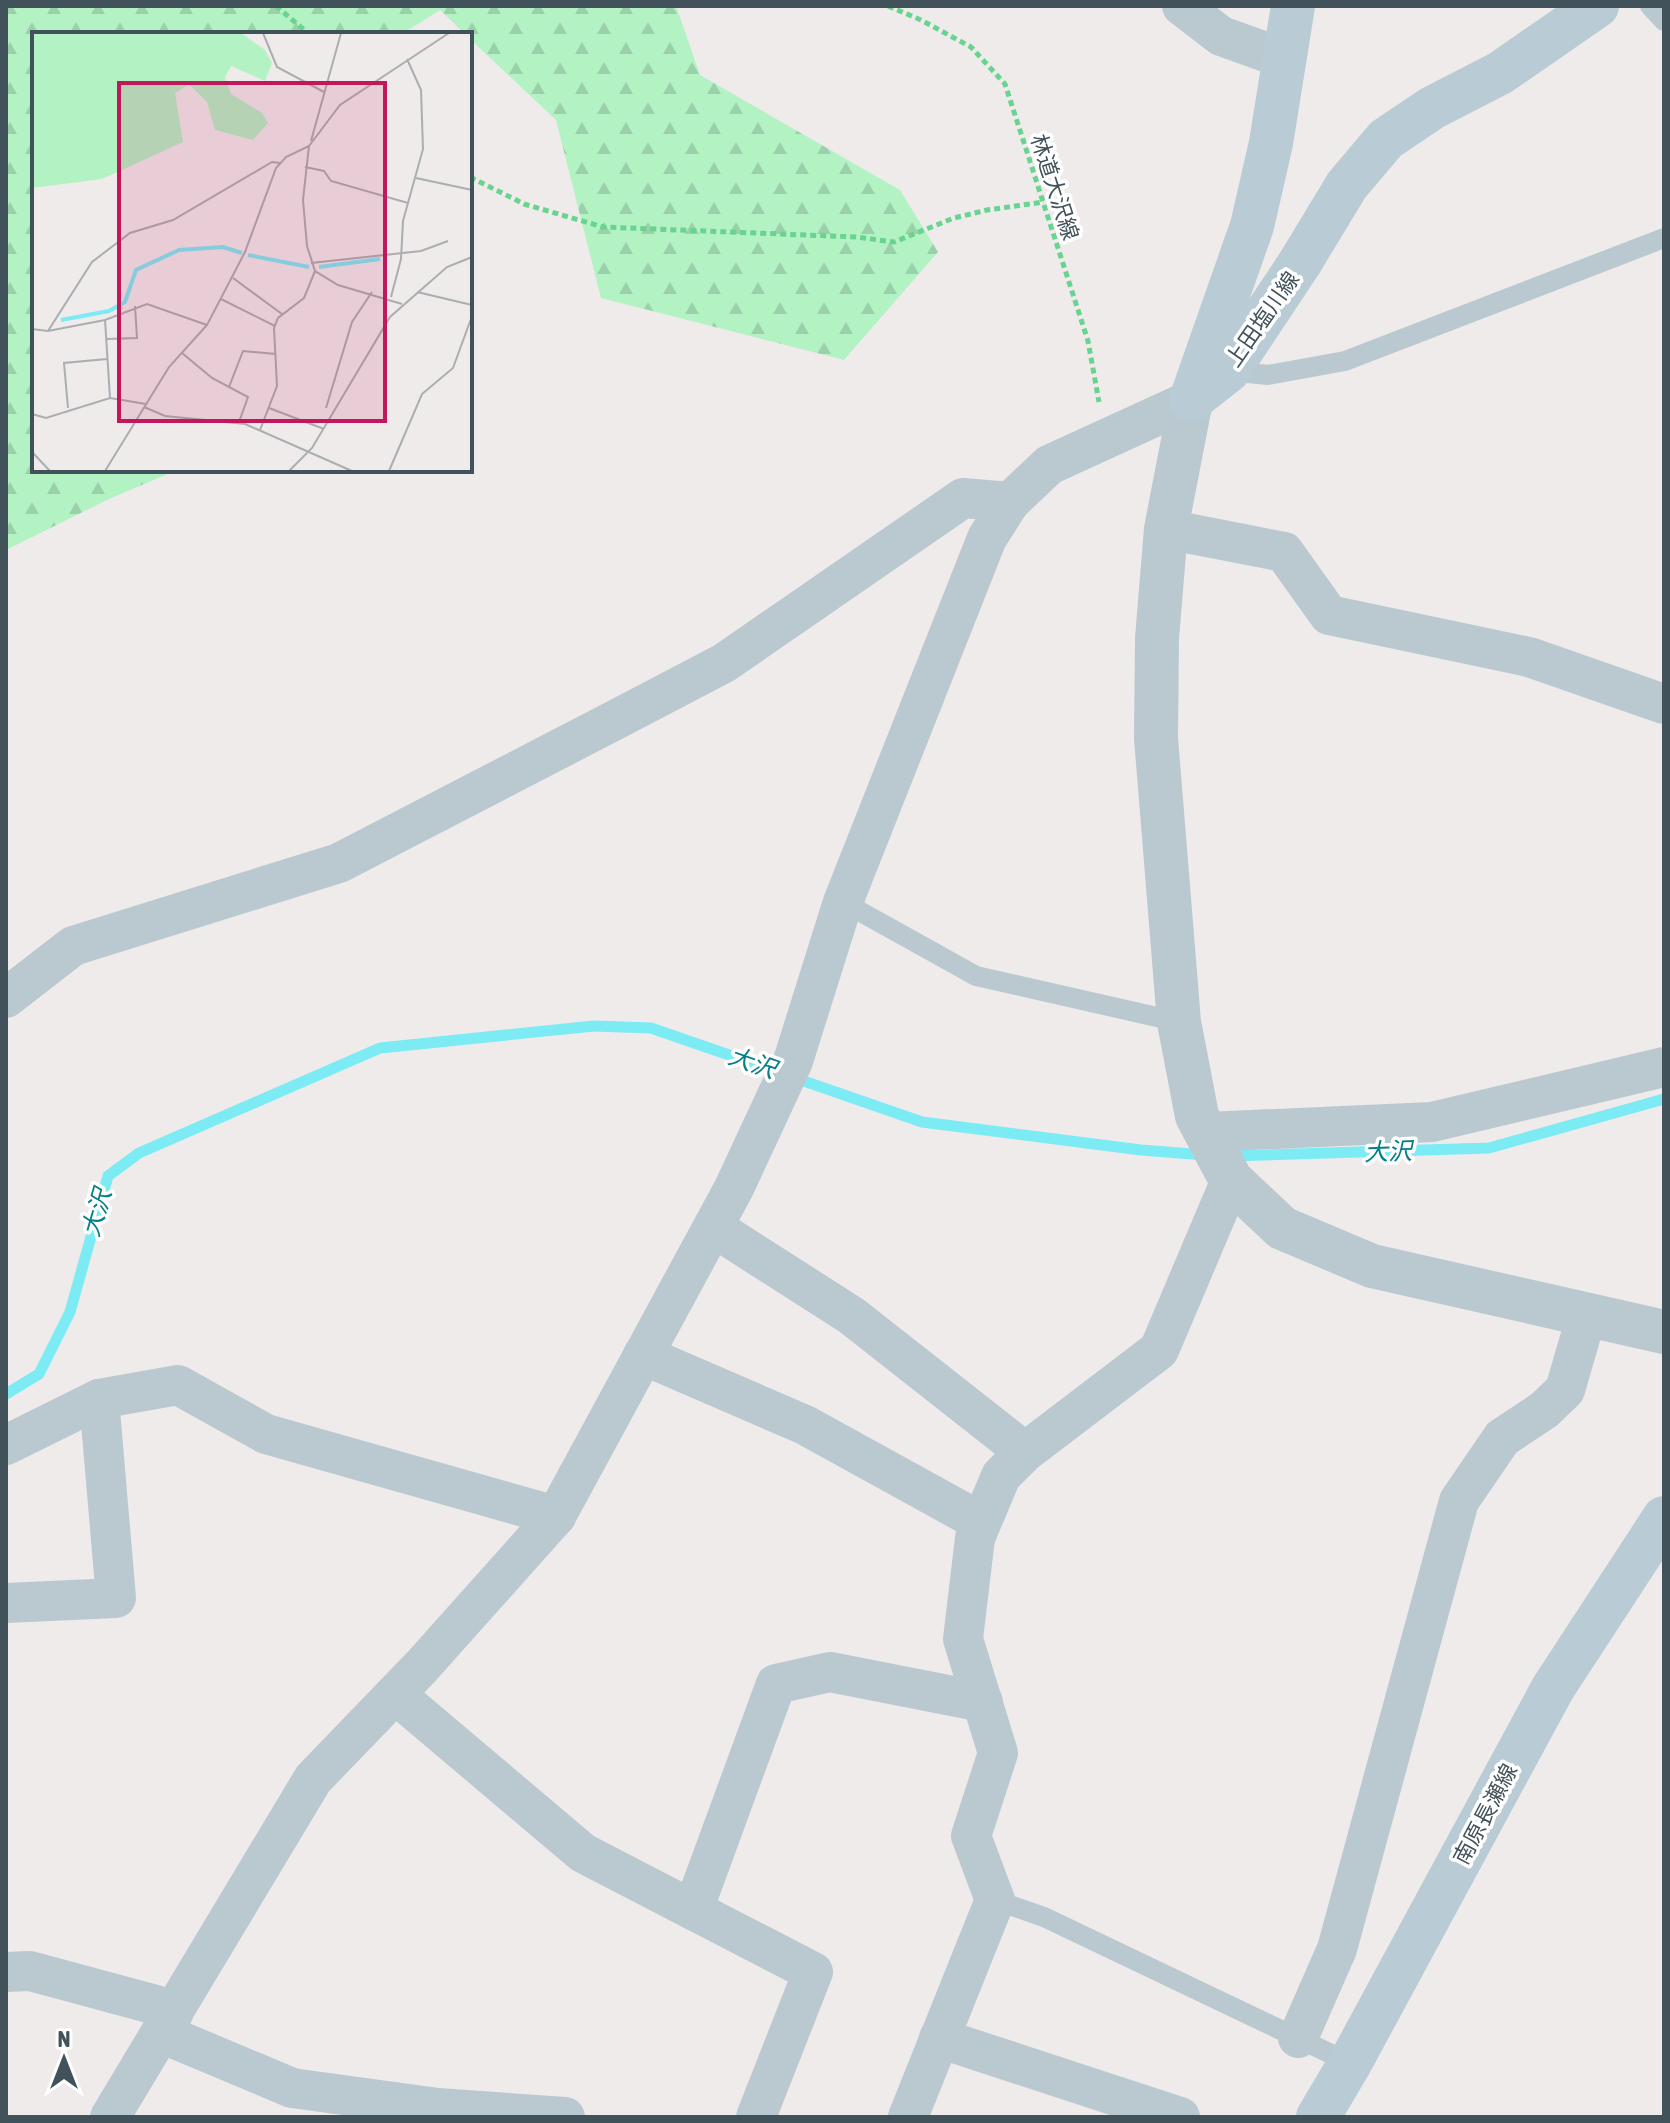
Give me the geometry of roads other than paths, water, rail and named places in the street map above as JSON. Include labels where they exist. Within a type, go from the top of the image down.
[{"type":"main road","name":"上田塩川線","points":[[1191,400],[1252,226],[1271,143],[1293,6]]},
{"type":"main road","name":"上田塩川線","points":[[1191,400],[1228,371],[1347,185],[1386,139],[1432,108],[1500,73],[1597,6]]},
{"type":"main road","name":"南原長瀬線","points":[[1318,2117],[1553,1688],[1664,1518]]},
{"type":"street","points":[[1182,6],[1221,36],[1285,59]]},
{"type":"street","points":[[110,2117],[313,1779],[395,1694],[556,1516],[734,1188],[793,1061],[843,902],[987,538],[1010,502],[1049,465],[1191,400]]},
{"type":"street","points":[[1191,400],[1166,529],[1157,638],[1156,738],[1179,1022],[1197,1116],[1231,1180],[1282,1228],[1372,1266],[1664,1332]]},
{"type":"street","points":[[6,998],[73,946],[339,863],[724,663],[963,498],[1010,502]]},
{"type":"street","points":[[1166,529],[1284,552],[1329,615],[1529,657],[1664,704]]},
{"type":"street","points":[[1206,1132],[1432,1122],[1664,1067]]},
{"type":"street","points":[[908,2117],[995,1900],[971,1836],[998,1753],[963,1639],[975,1538],[1001,1476],[1025,1452],[1159,1350],[1231,1180]]},
{"type":"street","points":[[713,1227],[852,1316],[1025,1452]]},
{"type":"street","points":[[1298,2038],[1337,1949],[1459,1501],[1502,1438],[1544,1410],[1565,1390],[1587,1314]]},
{"type":"street","points":[[643,1355],[805,1425],[981,1522]]},
{"type":"street","points":[[6,1445],[99,1399],[178,1385],[266,1434],[556,1516]]},
{"type":"street","points":[[6,1603],[116,1598],[99,1399]]},
{"type":"street","points":[[693,1910],[776,1684],[830,1672],[983,1702]]},
{"type":"street","points":[[395,1694],[583,1853],[813,1972],[756,2117]]},
{"type":"street","points":[[6,1972],[30,1971],[156,2005],[167,2023],[292,2088],[437,2112],[565,2117]]},
{"type":"street","points":[[939,2038],[1180,2117]]},
{"type":"lane","points":[[1650,6],[1664,21]]},
{"type":"lane","points":[[1228,371],[1268,375],[1345,361],[1664,238]]},
{"type":"lane","points":[[843,902],[976,976],[1179,1022]]},
{"type":"lane","points":[[995,1900],[1044,1917],[1350,2063]]},
{"type":"waterway","name":"大沢","points":[[6,1394],[39,1374],[70,1312],[108,1176],[139,1153],[380,1048],[594,1026],[651,1028],[922,1122],[1141,1150],[1205,1155]]},
{"type":"waterway","name":"大沢","points":[[1230,1156],[1489,1148],[1664,1099]]}]
